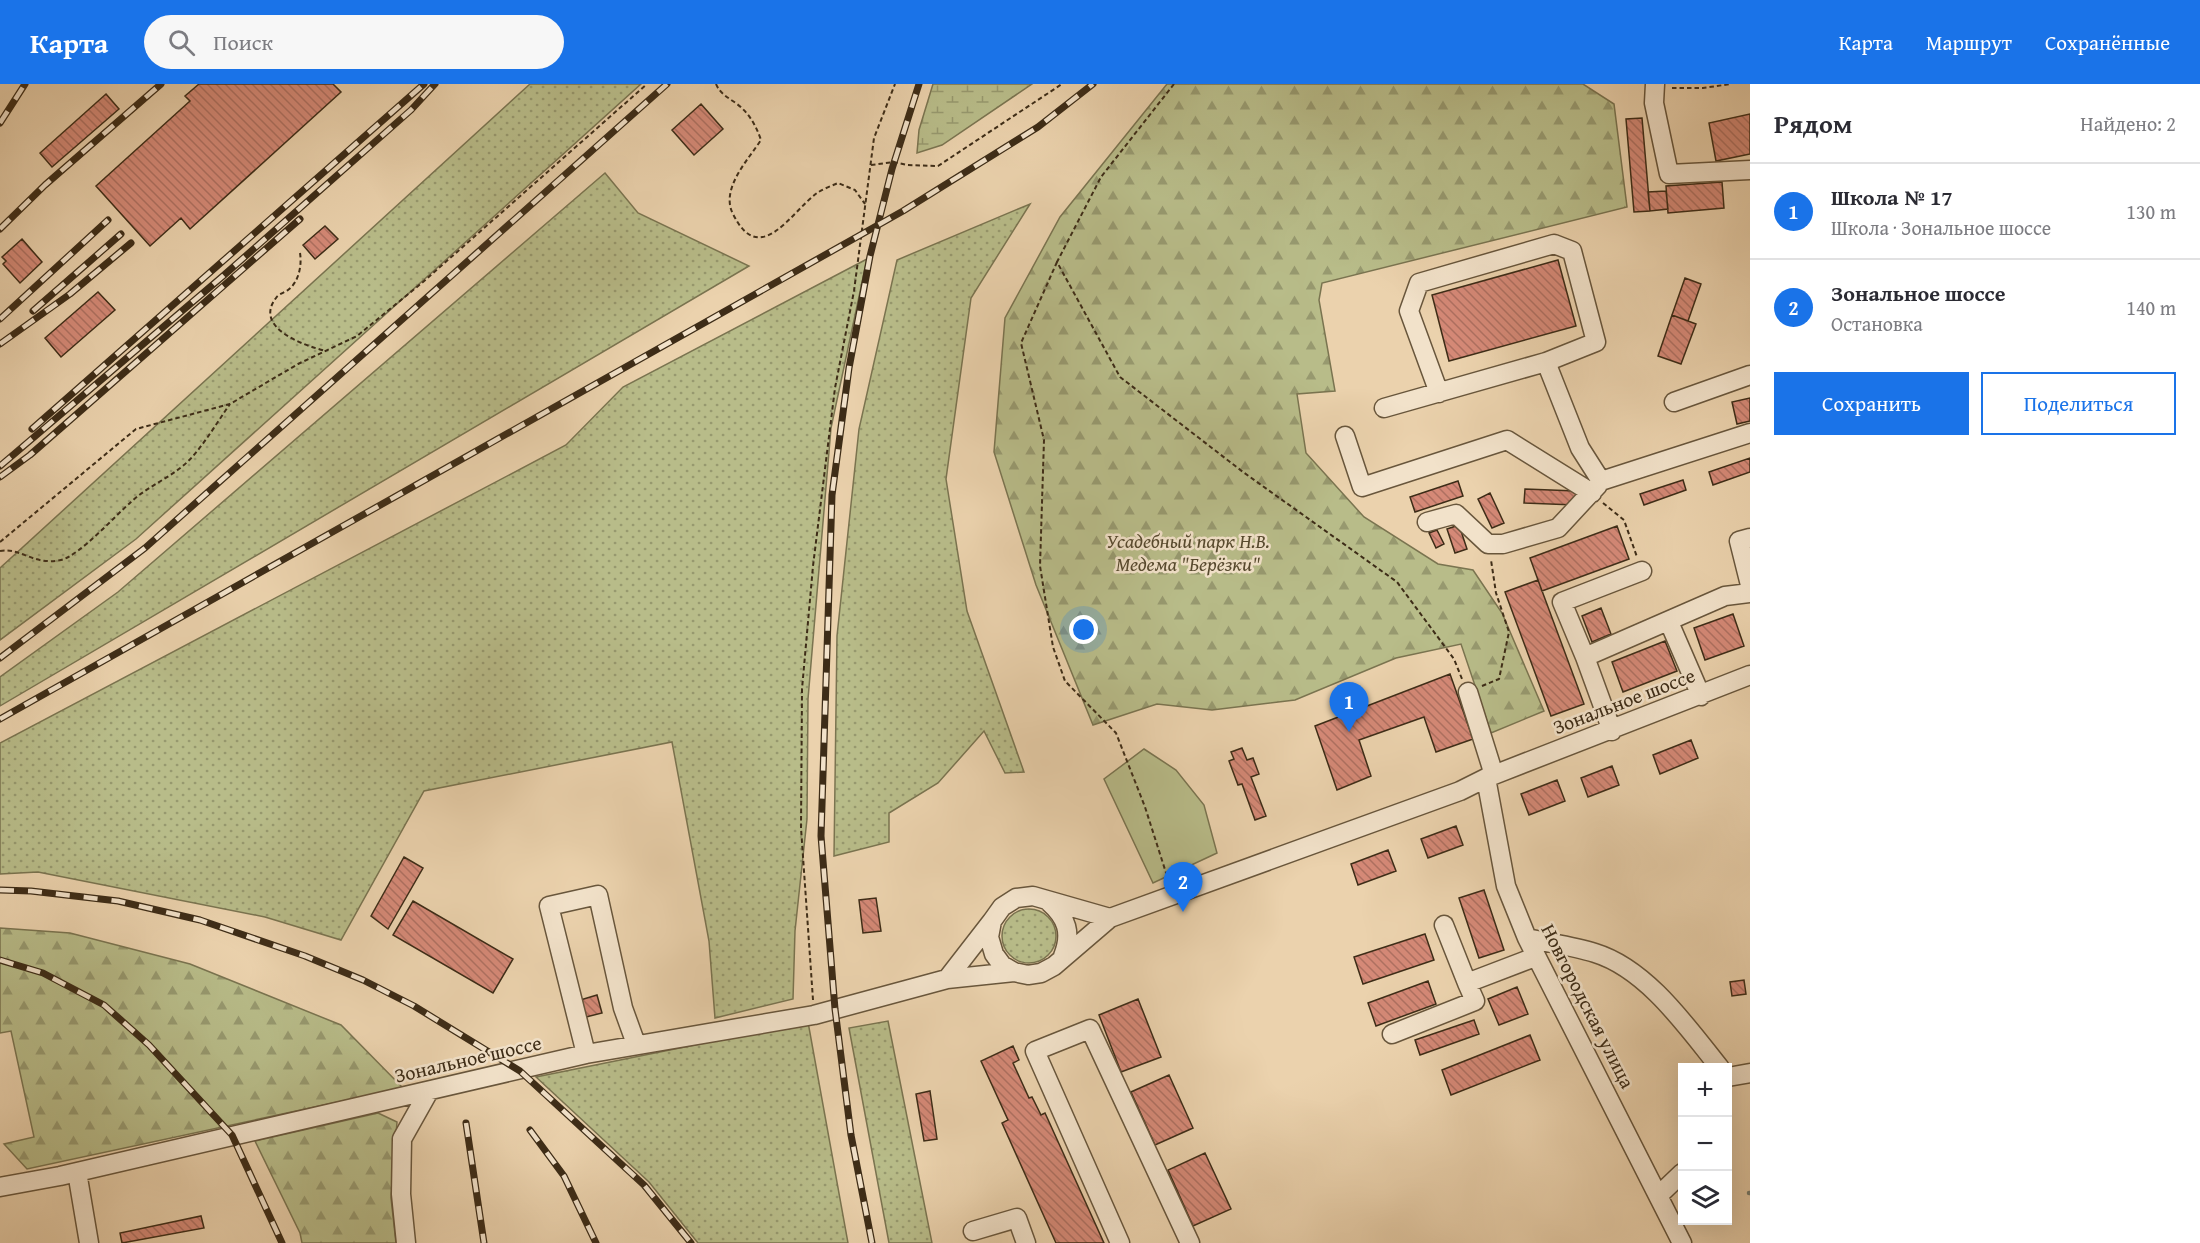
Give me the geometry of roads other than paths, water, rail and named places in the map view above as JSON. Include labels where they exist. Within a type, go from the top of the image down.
[{"type":"street","points":[[1651,85],[1670,174],[1750,170]]},
{"type":"street","points":[[1384,408],[1438,393],[1546,362],[1596,342],[1572,251],[1554,244],[1419,283],[1409,310],[1438,393]]},
{"type":"street","points":[[1546,362],[1597,487]]},
{"type":"street","points":[[1674,402],[1750,375]]},
{"type":"street","points":[[1427,522],[1456,514],[1488,544],[1503,544],[1558,528],[1597,487],[1750,433]]},
{"type":"street","points":[[1345,436],[1362,487],[1507,441],[1597,487]]},
{"type":"street","points":[[1750,538],[1739,541],[1750,585]]},
{"type":"street","points":[[1612,731],[1562,602],[1642,571]]},
{"type":"street","points":[[1585,657],[1725,596],[1750,593]]},
{"type":"street","points":[[1669,622],[1701,696]]},
{"type":"street","name":"Зональное шоссе","points":[[0,1187],[76,1172],[586,1054],[814,1015],[947,979],[1014,972],[1028,975],[1041,973],[1054,966],[1110,918],[1460,791],[1490,777],[1750,675]]},
{"type":"street","name":"Новгородская улица","points":[[1468,692],[1490,777],[1506,886],[1535,957],[1682,1243]]},
{"type":"street","points":[[586,1054],[575,1020],[549,906],[598,895],[623,1008],[636,1044]]},
{"type":"street","points":[[947,979],[1002,907],[1016,898],[1033,896],[1110,918]]},
{"type":"street","points":[[1049,902],[1062,913],[1068,929],[1068,943],[1063,956]]},
{"type":"street","points":[[992,921],[989,937],[994,954],[1002,965],[1014,972]]},
{"type":"street","points":[[1392,1034],[1475,1002],[1444,925]]},
{"type":"street","points":[[1527,938],[1597,953],[1628,971],[1668,1002],[1716,1063]]},
{"type":"street","points":[[1467,983],[1535,957]]},
{"type":"street","points":[[1120,1243],[1035,1052],[1090,1029],[1190,1243]]},
{"type":"street","points":[[1732,1076],[1750,1072]]},
{"type":"street","points":[[406,1243],[401,1194],[402,1139],[429,1091]]},
{"type":"street","points":[[76,1172],[89,1243]]},
{"type":"street","points":[[1659,1195],[1678,1178]]},
{"type":"street","points":[[974,1231],[1017,1218],[1026,1243]]},
{"type":"railway","points":[[0,123],[25,84]]},
{"type":"railway","points":[[0,229],[45,185],[161,84]]},
{"type":"railway","points":[[32,429],[424,84]]},
{"type":"railway","points":[[0,466],[223,276],[411,110],[435,84]]},
{"type":"railway","points":[[0,658],[145,548],[667,84]]},
{"type":"railway","points":[[872,1243],[851,1135],[835,1009],[821,836],[832,495],[849,368],[870,256],[892,169],[919,84]]},
{"type":"railway","points":[[0,719],[903,211],[1038,127],[1093,84]]},
{"type":"railway","points":[[0,477],[30,455],[300,219]]},
{"type":"railway","points":[[0,319],[108,220]]},
{"type":"railway","points":[[33,311],[121,234]]},
{"type":"railway","points":[[0,344],[70,294],[131,243]]},
{"type":"railway","points":[[0,890],[31,891],[118,901],[200,920],[305,956],[363,980],[414,1006],[520,1071],[644,1185],[691,1243]]},
{"type":"railway","points":[[0,960],[43,973],[104,1005],[149,1045],[232,1135],[282,1243]]},
{"type":"railway","points":[[466,1123],[484,1243]]},
{"type":"railway","points":[[530,1130],[564,1176],[596,1243]]},
{"type":"place","name":"Школа № 17","points":[[1349,732]]},
{"type":"place","name":"Зональное шоссе","points":[[1183,912]]},
{"type":"park label","name":"Усадебный парк Н.В. Медема \"Берёзки\"","points":[[1188,552]]}]
